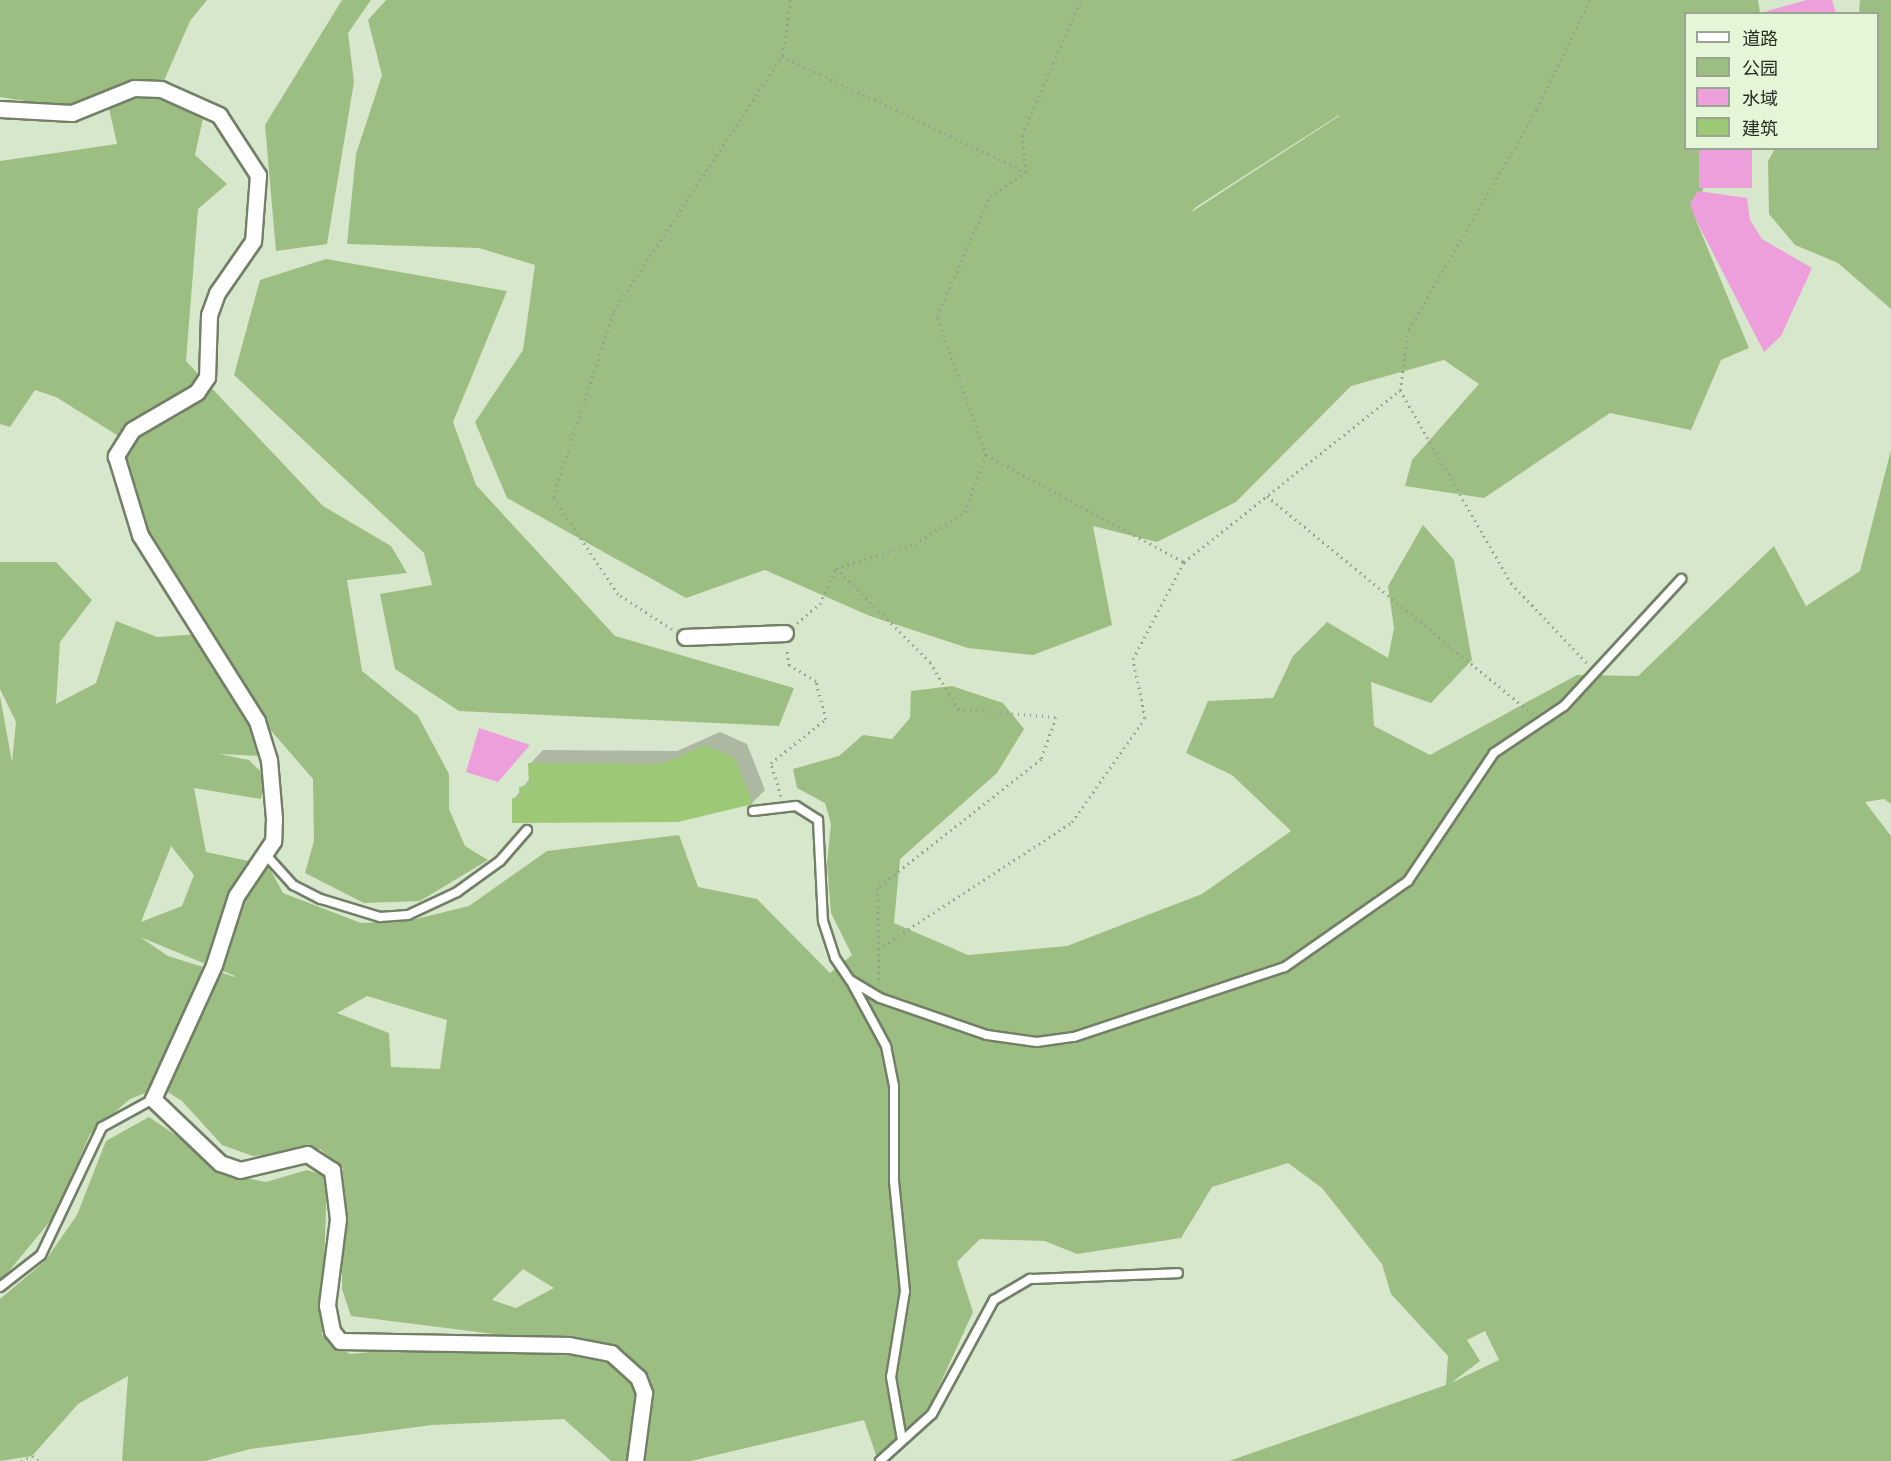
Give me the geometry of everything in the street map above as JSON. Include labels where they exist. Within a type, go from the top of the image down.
[{"type":"street","points":[[0,109],[72,113],[134,88],[161,89],[219,115],[258,175],[254,241],[217,293],[209,315],[207,377],[197,392],[132,430],[116,456],[140,535],[257,721],[269,760],[274,818],[273,841],[236,896],[214,965],[153,1099],[220,1163],[240,1170],[308,1154],[332,1170],[339,1197],[327,1305],[332,1331],[340,1341],[569,1345],[611,1353],[638,1377],[644,1393],[635,1461]]},
{"type":"street","points":[[685,637],[785,633]]},
{"type":"lane","points":[[849,980],[880,998],[942,1023],[1037,1042],[1074,1037],[1285,967],[1408,881],[1494,753],[1541,721],[1596,671],[1681,579]]},
{"type":"lane","points":[[753,811],[784,806],[808,810],[818,820],[824,921],[835,958],[886,1046],[894,1086],[894,1181],[905,1291],[891,1377],[902,1440]]},
{"type":"lane","points":[[265,854],[293,885],[321,899],[380,917],[408,915],[457,892],[500,861],[527,830]]},
{"type":"lane","points":[[0,1287],[41,1255],[102,1127],[153,1099]]},
{"type":"lane","points":[[880,1461],[932,1414],[976,1324],[994,1300],[1030,1279],[1178,1273]]},
{"type":"path","points":[[685,637],[618,594],[553,497],[614,311],[782,56],[790,0]]},
{"type":"path","points":[[1026,172],[1022,135],[1082,0]]},
{"type":"path","points":[[1590,0],[1537,110],[1409,329],[1400,390],[1510,583],[1596,671]]},
{"type":"path","points":[[782,56],[1026,172]]},
{"type":"path","points":[[784,806],[771,763],[826,719],[816,681],[789,665],[785,633],[820,604],[836,568],[915,544],[965,512],[986,455],[937,316],[990,196],[1026,172]]},
{"type":"path","points":[[878,949],[1072,822],[1145,718],[1133,658],[1184,562],[1400,390]]},
{"type":"path","points":[[986,455],[1184,562]]},
{"type":"path","points":[[1267,496],[1541,721]]},
{"type":"path","points":[[836,568],[930,662],[958,709],[1056,717],[1041,759],[877,888],[880,998]]},
{"type":"path","points":[[21,1461],[32,1456],[39,1461]]},
{"type":"green space","points":[[0,0],[207,0],[190,21],[163,83],[74,109],[0,97]]},
{"type":"green space","points":[[342,0],[371,0],[348,33],[354,82],[327,244],[276,251],[265,125]]},
{"type":"green space","points":[[386,0],[1758,0],[1760,12],[1684,12],[1684,150],[1714,150],[1695,218],[1749,348],[1721,360],[1691,430],[1610,413],[1484,498],[1405,486],[1412,460],[1479,384],[1444,360],[1351,386],[1236,502],[1157,542],[1093,526],[1112,625],[1033,655],[968,648],[870,616],[765,570],[686,598],[507,498],[475,422],[523,350],[535,265],[479,248],[347,244],[356,154],[382,75],[368,20]],"holes":[[[1339,115],[1339,116],[1190,213],[1196,207]]]},
{"type":"green space","points":[[1860,0],[1891,0],[1891,309],[1838,263],[1795,245],[1769,214],[1768,161],[1774,150],[1879,150],[1879,12],[1859,12]]},
{"type":"green space","points":[[159,93],[205,109],[195,155],[227,184],[198,209],[186,361],[323,506],[391,546],[407,573],[347,580],[362,671],[418,716],[449,774],[449,809],[465,846],[488,860],[420,901],[364,903],[305,873],[314,841],[313,779],[261,719],[219,642],[143,524],[119,456],[125,440],[56,397],[35,390],[10,427],[0,424],[0,161],[117,144],[108,104]]},
{"type":"green space","points":[[326,259],[507,291],[453,422],[476,485],[615,636],[794,688],[779,726],[459,711],[395,669],[380,594],[432,585],[424,553],[234,375],[260,280]]},
{"type":"green space","points":[[1891,450],[1891,804],[1884,799],[1865,802],[1891,836],[1891,1461],[1229,1461],[1446,1385],[1448,1356],[1391,1294],[1382,1264],[1322,1188],[1288,1163],[1212,1187],[1181,1238],[1077,1254],[1045,1241],[980,1239],[957,1262],[973,1312],[930,1406],[877,1458],[864,1420],[691,1461],[611,1461],[564,1419],[432,1425],[250,1449],[205,1461],[122,1461],[128,1376],[78,1404],[32,1456],[0,1461],[0,1299],[45,1261],[77,1215],[106,1141],[149,1117],[236,1176],[266,1182],[307,1170],[327,1176],[322,1335],[335,1346],[350,1354],[488,1341],[494,1334],[351,1316],[342,1289],[343,1168],[320,1149],[253,1156],[222,1145],[182,1101],[160,1087],[130,1099],[90,1134],[56,1214],[0,1282],[0,696],[12,762],[16,722],[0,689],[0,562],[56,562],[92,600],[60,642],[56,704],[96,683],[116,621],[157,637],[200,634],[244,702],[264,756],[219,754],[249,760],[265,776],[261,799],[194,788],[206,852],[268,865],[283,893],[361,923],[408,921],[469,906],[547,851],[679,835],[698,887],[757,899],[830,973],[852,955],[831,913],[827,863],[831,824],[825,803],[797,788],[793,769],[839,756],[863,735],[892,739],[910,718],[911,691],[952,686],[1003,703],[1024,729],[997,773],[900,859],[894,923],[968,955],[1067,946],[1202,894],[1291,831],[1232,775],[1186,753],[1208,701],[1273,698],[1293,656],[1327,622],[1388,658],[1394,628],[1388,586],[1423,525],[1454,560],[1472,660],[1431,703],[1371,682],[1374,726],[1430,755],[1577,675],[1638,676],[1774,546],[1806,606],[1860,571]],"holes":[[[171,846],[194,875],[182,906],[141,922]],[[140,937],[235,977],[168,956]],[[367,996],[447,1020],[440,1069],[391,1067],[389,1033],[337,1013]],[[523,1269],[554,1288],[516,1308],[492,1300]],[[1485,1331],[1499,1360],[1451,1383],[1480,1361],[1467,1340]]]},
{"type":"water","points":[[1807,0],[1832,0],[1836,12],[1764,12]]},
{"type":"water","points":[[1699,150],[1752,150],[1752,188],[1699,188]]},
{"type":"water","points":[[1698,191],[1747,198],[1750,220],[1762,239],[1812,268],[1781,336],[1764,352],[1695,218],[1690,204]]},
{"type":"water","points":[[479,728],[530,745],[498,782],[466,772]]},
{"type":"building","points":[[705,745],[734,757],[753,804],[678,822],[512,823],[512,798],[520,798],[519,787],[529,785],[528,763],[662,764]]}]
